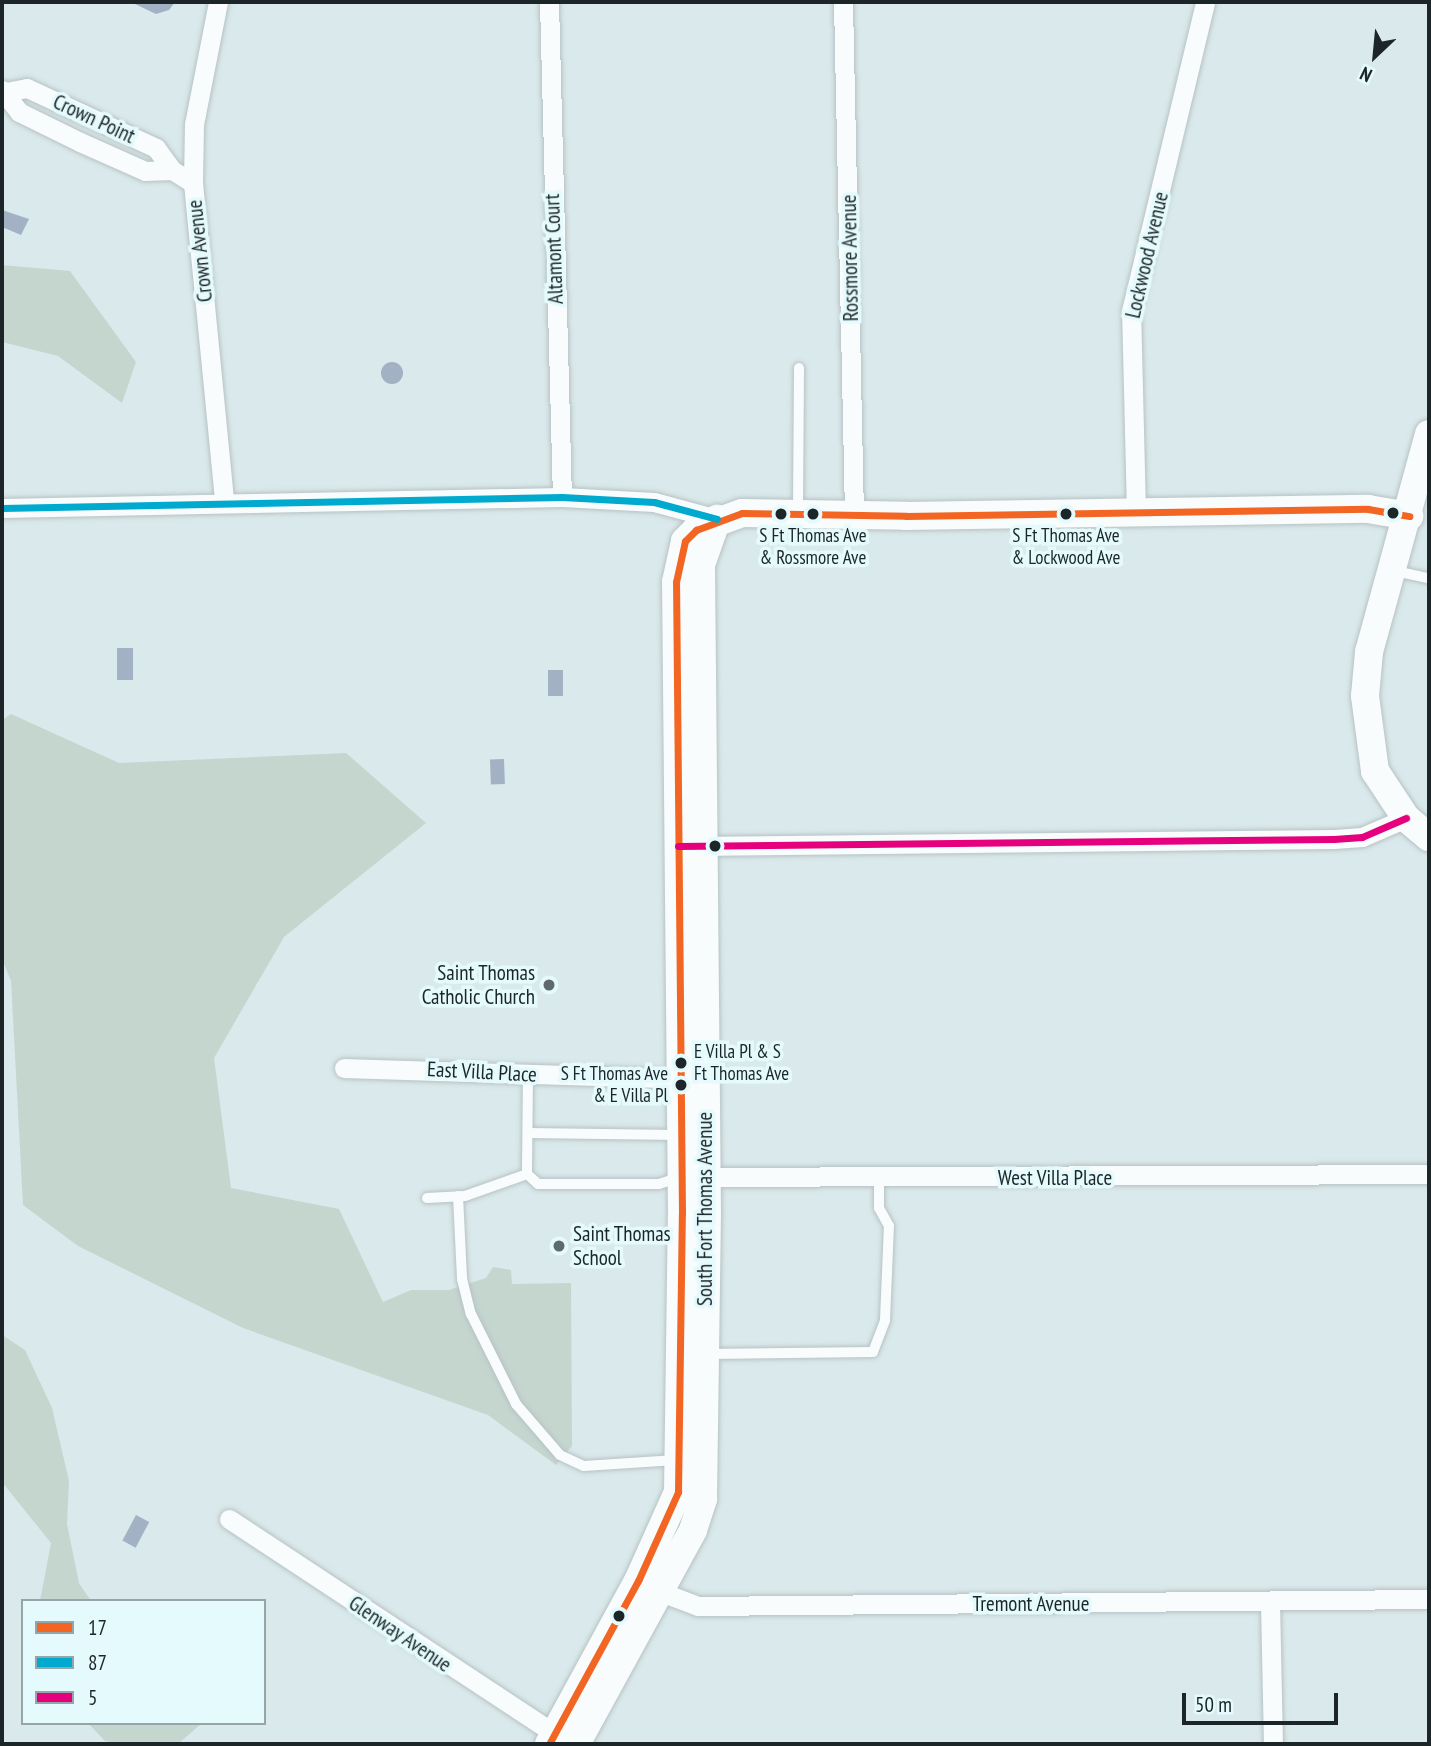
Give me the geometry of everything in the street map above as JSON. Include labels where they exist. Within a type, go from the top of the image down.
[{"type":"main road","points":[[1429,434],[1394,571],[1369,652],[1365,719],[1375,771],[1406,818],[1429,837]]},
{"type":"main road","name":"South Fort Thomas Avenue","points":[[563,1742],[648,1587],[693,1530],[703,1499],[693,1354],[691,846],[677,561],[696,530],[718,519],[742,513],[1368,509],[1409,516]]},
{"type":"main road","name":"South Fort Thomas Avenue","points":[[691,1079],[680,1135],[694,1177]]},
{"type":"main road","name":"South Fort Thomas Avenue","points":[[648,1587],[672,1512],[693,1354]]},
{"type":"street","name":"Crown Avenue","points":[[218,2],[194,124],[192,183],[224,502]]},
{"type":"street","name":"Altamont Court","points":[[549,2],[562,497]]},
{"type":"street","name":"Rossmore Avenue","points":[[844,2],[854,514]]},
{"type":"street","name":"Lockwood Avenue","points":[[1136,512],[1131,311],[1205,2]]},
{"type":"street","name":"Crown Point","points":[[4,91],[27,88],[156,148],[172,170],[192,183]]},
{"type":"street","points":[[2,508],[562,497],[654,502],[718,519]]},
{"type":"street","points":[[691,846],[1362,838],[1406,818]]},
{"type":"street","name":"East Villa Place","points":[[344,1068],[691,1079]]},
{"type":"street","name":"West Villa Place","points":[[694,1177],[879,1179],[1429,1174]]},
{"type":"street","name":"Glenway Avenue","points":[[229,1519],[563,1742]]},
{"type":"street","name":"Tremont Avenue","points":[[648,1587],[698,1606],[1270,1602],[1429,1598]]},
{"type":"street","points":[[1270,1602],[1273,1744]]},
{"type":"lane","points":[[798,513],[799,368]]},
{"type":"lane","points":[[1394,571],[1429,578]]},
{"type":"lane","points":[[528,1074],[527,1174],[538,1184],[659,1184],[694,1177]]},
{"type":"lane","points":[[528,1133],[680,1135]]},
{"type":"lane","points":[[427,1198],[458,1196],[527,1174]]},
{"type":"lane","points":[[693,1354],[873,1352],[885,1320],[889,1226],[879,1208],[879,1179]]},
{"type":"lane","points":[[458,1196],[462,1279],[471,1314],[516,1404],[560,1455],[584,1466],[680,1459]]},
{"type":"shaded area","points":[[2,265],[70,271],[136,362],[122,403],[58,356],[2,342]]},
{"type":"shaded area","points":[[11,714],[119,763],[346,753],[426,823],[284,937],[214,1058],[231,1188],[339,1209],[383,1302],[411,1290],[449,1290],[486,1278],[493,1267],[511,1270],[512,1284],[571,1283],[572,1446],[556,1465],[488,1415],[243,1328],[78,1246],[23,1205],[11,981],[2,959],[2,720]]},
{"type":"shaded area","points":[[2,1335],[25,1350],[52,1408],[69,1481],[67,1524],[79,1583],[90,1599],[40,1599],[51,1543],[2,1482]]},
{"type":"shaded area","points":[[90,1725],[200,1725],[178,1744],[122,1744],[105,1741]]},
{"type":"water","points":[[175,2],[169,10],[156,14],[133,3]]},
{"type":"water","points":[[2,210],[29,219],[21,235],[2,227]]},
{"type":"water","points":[[392,362],[400,365],[403,373],[400,381],[392,384],[384,381],[381,373],[384,365]]},
{"type":"water","points":[[117,648],[133,648],[133,680],[117,680]]},
{"type":"water","points":[[548,670],[563,670],[563,696],[548,696]]},
{"type":"water","points":[[490,759],[504,759],[505,784],[491,784]]},
{"type":"water","points":[[136,1515],[149,1522],[136,1548],[122,1541]]},
{"type":"transit line","name":"87","points":[[2,508],[562,497],[654,502],[717,519]]},
{"type":"transit line","name":"17","points":[[549,1744],[638,1581],[678,1492],[682,1214],[676,582],[685,541],[696,530],[742,513],[906,516],[1368,509],[1409,516]]},
{"type":"transit line","name":"5","points":[[678,846],[1334,839],[1362,837],[1406,818]]},
{"type":"place","name":"S Ft Thomas Ave & Rossmore Ave","points":[[813,514]]},
{"type":"place","name":"S Ft Thomas Ave & Lockwood Ave","points":[[1066,514]]},
{"type":"place","name":"Saint Thomas Catholic Church","points":[[549,985]]},
{"type":"place","name":"E Villa Pl & S Ft Thomas Ave","points":[[681,1063]]},
{"type":"place","name":"S Ft Thomas Ave & E Villa Pl","points":[[681,1085]]},
{"type":"place","name":"Saint Thomas School","points":[[559,1246]]}]
